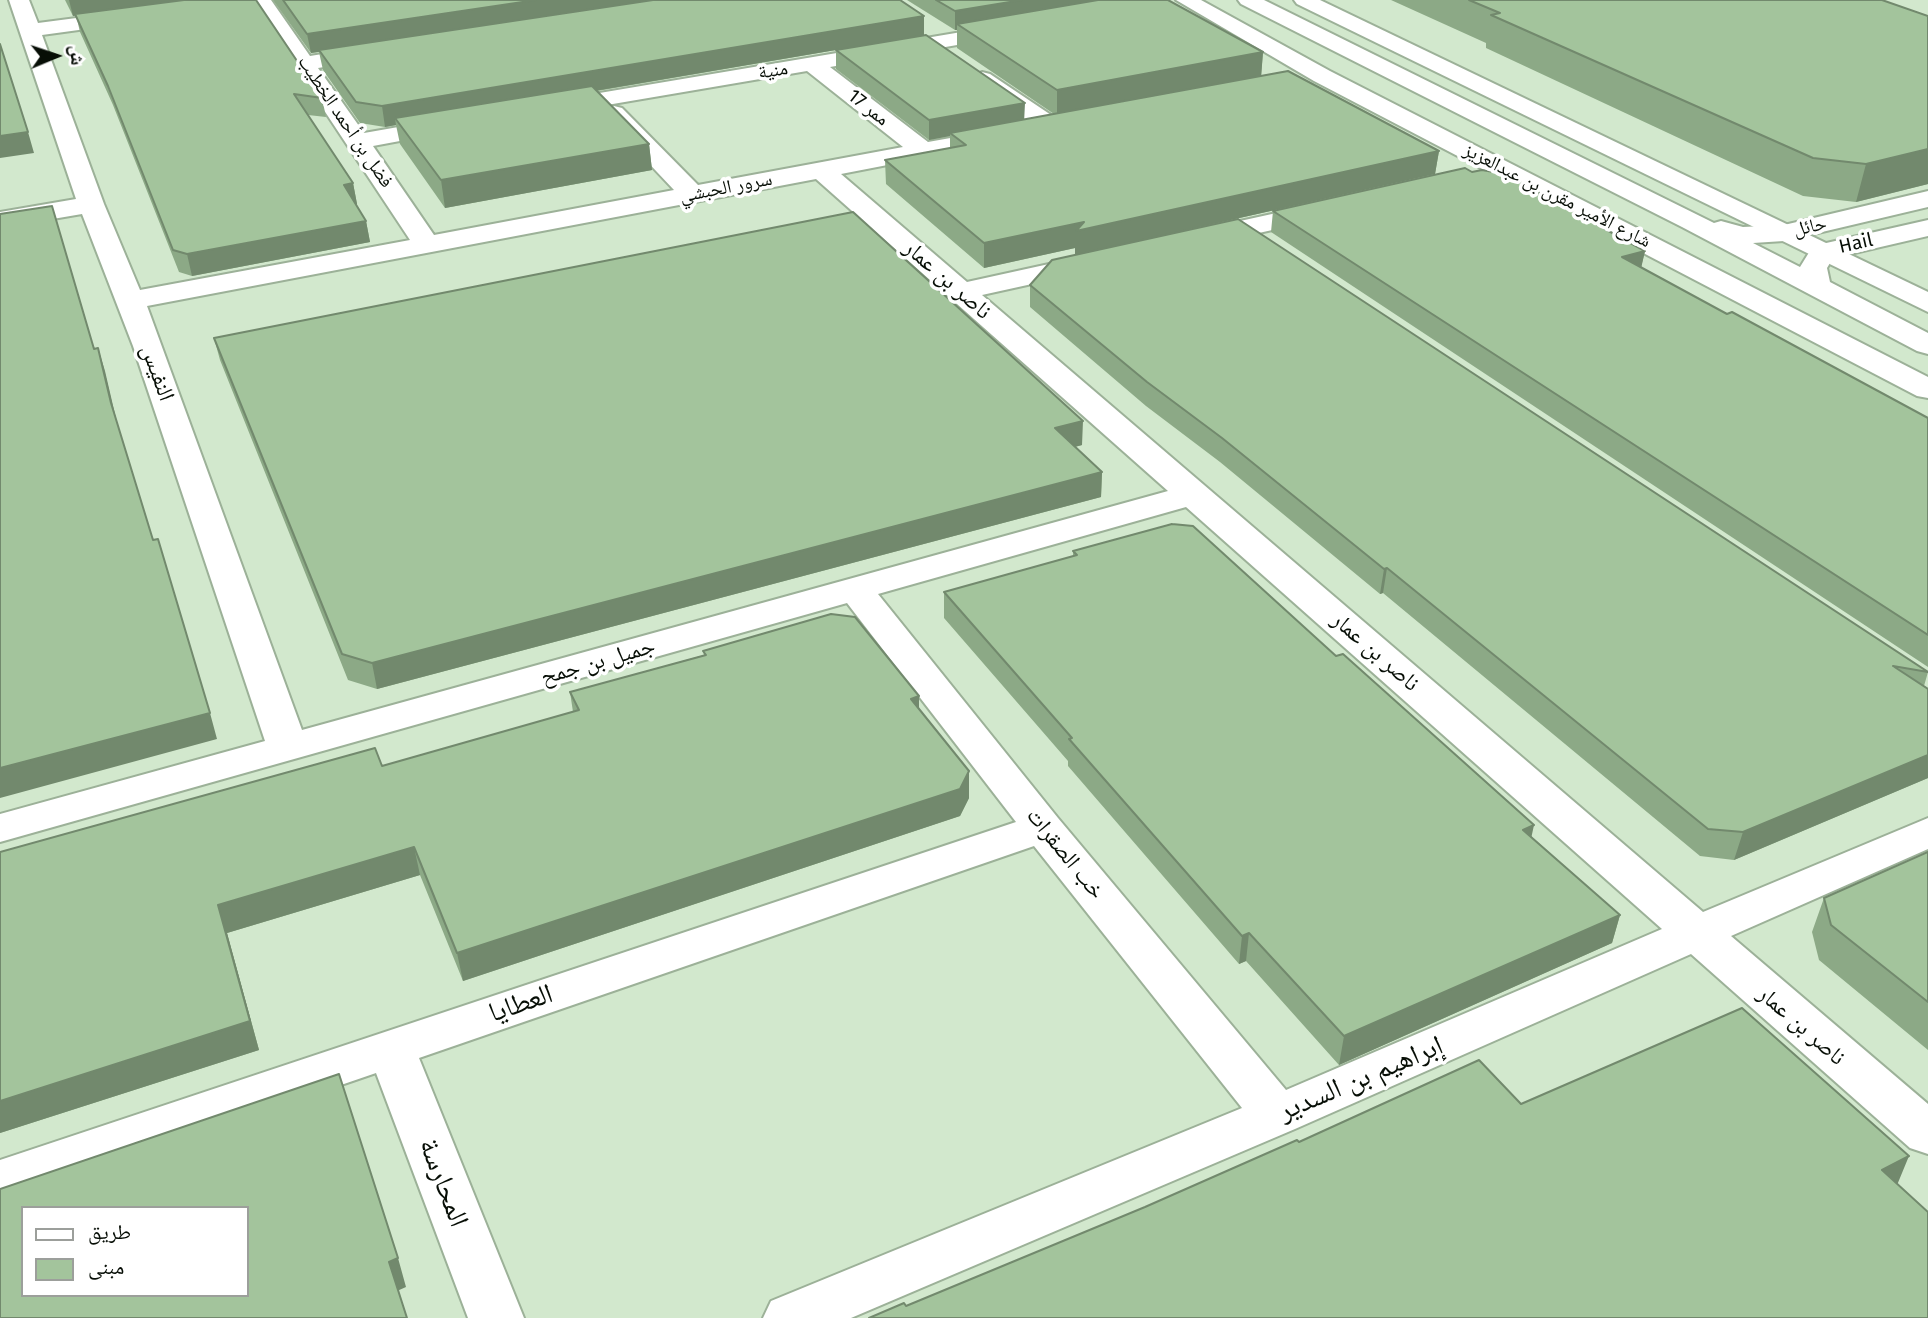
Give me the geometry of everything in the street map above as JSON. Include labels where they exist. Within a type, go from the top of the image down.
[{"type":"street","name":"النفيس","points":[[19,0],[91,204],[130,301],[288,748]]},
{"type":"street","points":[[1161,5],[1187,0]]},
{"type":"street","name":"شارع الأمير مقرن بن عبدالعزيز","points":[[1187,0],[1322,76],[1928,389]]},
{"type":"street","name":"شارع الأمير مقرن بن عبدالعزيز","points":[[1248,0],[1691,221],[1928,345]]},
{"type":"street","points":[[1304,0],[1928,303]]},
{"type":"street","name":"فضل بن أحمد الخطيب","points":[[254,1],[305,64],[427,244]]},
{"type":"street","points":[[31,30],[150,14]]},
{"type":"street","points":[[919,20],[949,52],[1051,126]]},
{"type":"street","name":"منية","points":[[533,111],[813,65],[949,52],[1029,27]]},
{"type":"street","points":[[305,64],[399,49]]},
{"type":"street","name":"ممر 17","points":[[813,65],[923,151]]},
{"type":"street","points":[[1282,83],[1322,76]]},
{"type":"street","points":[[601,100],[693,194]]},
{"type":"street","name":"سرور الحبشي","points":[[130,301],[1078,121]]},
{"type":"street","points":[[359,141],[466,122]]},
{"type":"street","points":[[1465,178],[1504,169]]},
{"type":"street","name":"ناصر بن عمار","points":[[821,170],[958,292],[1195,494],[1696,935],[1928,1134]]},
{"type":"street","name":"حائل","points":[[1691,221],[1742,235],[1784,233],[1928,199]]},
{"type":"street","points":[[0,220],[91,204]]},
{"type":"street","points":[[1175,244],[1348,205]]},
{"type":"street","points":[[1875,212],[1921,230]]},
{"type":"street","points":[[1243,229],[1278,252]]},
{"type":"street","name":"Hail","points":[[1817,288],[1812,268],[1823,252],[1921,230]]},
{"type":"street","points":[[958,292],[1121,256]]},
{"type":"street","name":"جميل بن جمح","points":[[0,828],[1195,494]]},
{"type":"street","name":"خب الصقرات","points":[[856,590],[1043,828],[1277,1115]]},
{"type":"street","name":"العطايا","points":[[0,1181],[1043,828]]},
{"type":"street","name":"إبراهيم بن السدير","points":[[791,1318],[1277,1115],[1928,832]]},
{"type":"street","name":"المحارسة","points":[[391,1048],[496,1318]]},
{"type":"building","points":[[184,0],[256,0],[322,98],[294,94],[353,183],[344,185],[366,221],[187,254],[173,250],[108,86],[75,14]]},
{"type":"building","points":[[283,0],[536,0],[307,34]]},
{"type":"building","points":[[653,0],[900,0],[924,16],[382,106],[356,102],[319,50]]},
{"type":"building","points":[[936,0],[1022,0],[955,11]]},
{"type":"building","points":[[1098,0],[1168,0],[1263,52],[1057,90],[957,24]]},
{"type":"building","points":[[1469,0],[1882,0],[1928,16],[1928,149],[1866,164],[1813,158],[1491,15],[1500,13]]},
{"type":"building","points":[[926,35],[1025,103],[929,120],[836,50]]},
{"type":"building","points":[[0,44],[28,132],[0,136]]},
{"type":"building","points":[[1288,71],[1439,151],[1076,231],[1084,222],[984,243],[885,160],[966,145],[950,133]]},
{"type":"building","points":[[592,86],[649,144],[441,180],[395,118]]},
{"type":"building","points":[[1465,168],[1472,172],[1482,170],[1505,174],[1645,251],[1622,257],[1727,314],[1732,312],[1928,418],[1928,635],[1273,211]]},
{"type":"building","points":[[52,206],[94,349],[98,348],[111,403],[153,540],[158,539],[210,713],[0,768],[0,214]]},
{"type":"building","points":[[853,212],[1083,421],[1055,428],[1102,472],[372,663],[342,654],[214,338]]},
{"type":"building","points":[[1238,219],[1928,672],[1893,666],[1928,689],[1928,755],[1743,832],[1708,829],[1387,568],[1384,569],[1222,438],[1147,382],[1030,285],[1052,260]]},
{"type":"building","points":[[1172,524],[1193,526],[1336,656],[1343,654],[1534,825],[1523,830],[1620,915],[1344,1036],[1249,933],[1242,936],[944,592],[1077,555],[1073,551]]},
{"type":"building","points":[[831,614],[855,617],[919,696],[911,699],[969,771],[960,789],[457,953],[414,847],[218,905],[250,1021],[0,1101],[0,852],[375,748],[382,766],[579,710],[570,692],[706,655],[703,651]]},
{"type":"building","points":[[1928,852],[1928,1002],[1831,925],[1824,898]]},
{"type":"building","points":[[1742,1008],[1909,1156],[1882,1170],[1928,1212],[1928,1318],[869,1318],[904,1303],[906,1306],[1145,1207],[1297,1140],[1299,1142],[1479,1060],[1521,1104]]},
{"type":"building","points":[[339,1074],[398,1258],[389,1262],[407,1318],[0,1318],[0,1189]]}]
